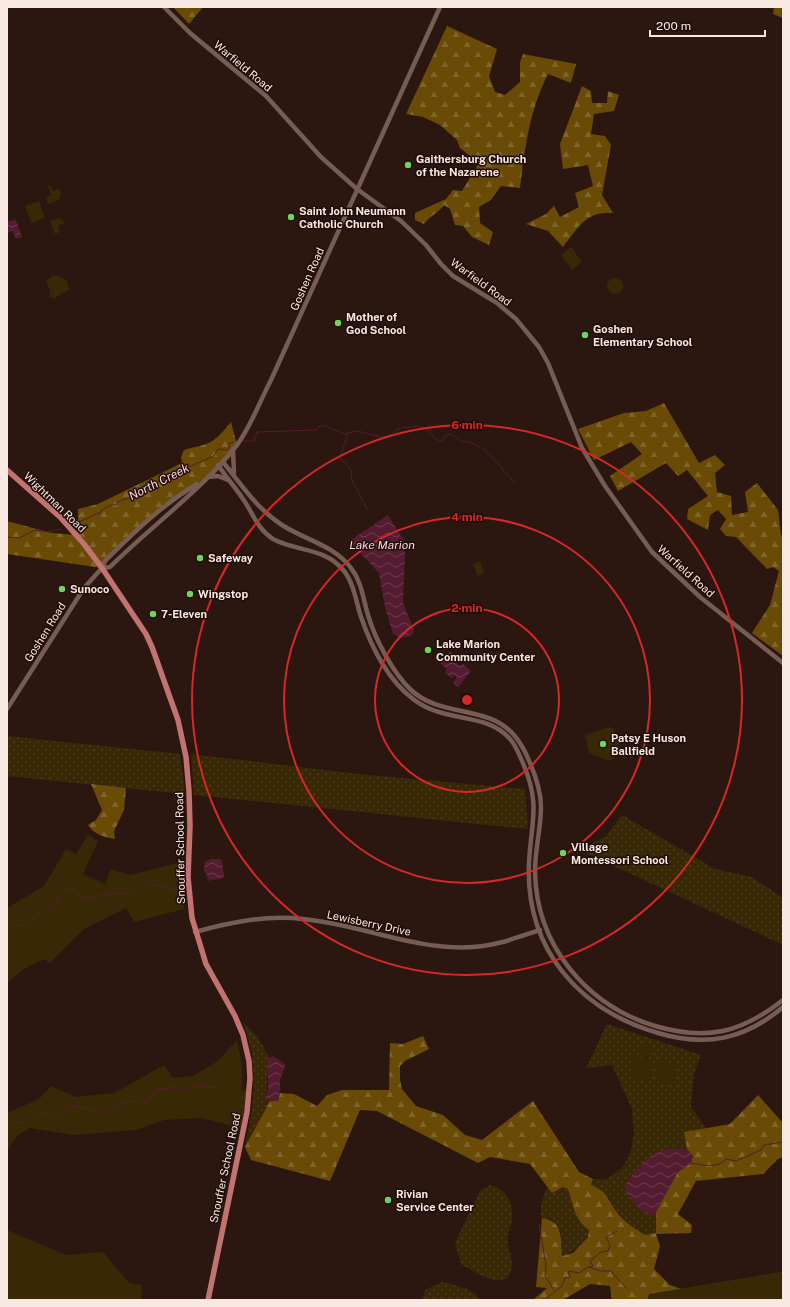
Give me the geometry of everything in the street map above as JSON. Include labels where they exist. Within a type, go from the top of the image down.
[{"type":"main road","name":"Wightman Road","points":[[7,470],[60,517],[84,544],[102,568]]},
{"type":"main road","name":"Snouffer School Road","points":[[102,568],[152,646],[178,720],[185,752],[189,791],[189,904],[195,932],[206,964],[233,1012],[243,1035],[248,1057],[250,1078],[247,1112],[208,1300]]},
{"type":"street","name":"Warfield Road","points":[[164,7],[190,34],[266,96],[316,152],[357,189],[401,221],[426,245],[453,276],[497,303],[516,319],[529,334],[548,363],[582,448],[635,530],[652,552],[700,597],[783,663]]},
{"type":"street","name":"Goshen Road","points":[[102,568],[110,567],[204,480],[218,465],[223,462],[242,436],[271,380],[440,7]]},
{"type":"street","points":[[233,449],[232,470],[236,478]]},
{"type":"street","points":[[223,462],[252,498],[273,518],[291,530],[325,545],[338,554],[351,568],[360,584],[368,616],[381,646],[396,672],[411,690],[423,699],[446,709],[481,714],[494,719],[507,728],[518,739],[533,770],[541,799],[535,871],[536,891],[546,928],[554,948],[567,967],[581,983],[613,1008],[640,1021],[669,1030],[692,1034],[717,1033],[750,1022],[783,1000]]},
{"type":"street","points":[[218,465],[244,500],[256,523],[268,535],[283,543],[321,553],[343,570],[352,586],[366,630],[387,670],[405,692],[415,701],[439,713],[487,722],[503,732],[513,742],[530,781],[534,795],[535,812],[529,862],[529,880],[531,900],[539,930],[562,972],[582,993],[607,1012],[633,1025],[693,1041],[724,1039],[759,1025],[783,1007]]},
{"type":"street","points":[[204,480],[218,476],[229,481]]},
{"type":"street","name":"Goshen Road","points":[[7,709],[84,588],[102,568],[105,561],[155,512],[175,497],[204,480]]},
{"type":"street","points":[[7,698],[12,701]]},
{"type":"street","name":"Lewisberry Drive","points":[[195,932],[236,921],[280,917],[304,919],[447,947],[472,947],[508,941],[546,928]]},
{"type":"shaded area","points":[[48,186],[51,186],[53,192],[54,190],[59,189],[61,195],[59,200],[48,204],[46,197],[51,195]]},
{"type":"shaded area","points":[[39,201],[45,218],[31,223],[25,206]]},
{"type":"shaded area","points":[[59,218],[63,219],[64,224],[60,224],[58,227],[60,232],[55,234],[50,221]]},
{"type":"shaded area","points":[[571,247],[582,262],[572,270],[561,255]]},
{"type":"shaded area","points":[[52,276],[62,277],[69,286],[69,290],[57,296],[55,299],[49,297],[51,293],[46,281]]},
{"type":"shaded area","points":[[612,278],[618,278],[623,283],[621,292],[618,294],[612,294],[607,289],[607,283]]},
{"type":"shaded area","points":[[480,561],[484,573],[478,576],[473,564]]},
{"type":"shaded area","name":"Patsy E Huson Ballfield","points":[[609,727],[614,729],[622,752],[610,761],[589,753],[585,735]]},
{"type":"shaded area","points":[[7,736],[180,754],[185,794],[7,776]]},
{"type":"shaded area","points":[[191,754],[358,774],[525,789],[528,829],[194,795]]},
{"type":"shaded area","points":[[622,815],[715,869],[752,877],[783,898],[783,945],[580,850],[606,836]]},
{"type":"shaded area","points":[[88,835],[98,841],[83,874],[105,884],[111,869],[130,875],[182,862],[184,909],[134,922],[126,908],[84,929],[50,963],[44,959],[25,968],[7,983],[7,908],[44,886],[66,849],[76,854]]},
{"type":"shaded area","points":[[243,1022],[257,1036],[269,1057],[266,1097],[270,1101],[245,1147],[251,1114],[254,1084],[252,1055]]},
{"type":"shaded area","points":[[607,1024],[701,1055],[694,1074],[691,1107],[706,1128],[685,1132],[687,1149],[670,1149],[651,1216],[656,1212],[656,1233],[645,1235],[633,1227],[622,1218],[601,1190],[591,1185],[593,1179],[607,1179],[623,1167],[631,1151],[634,1133],[632,1109],[612,1065],[586,1068]]},
{"type":"shaded area","points":[[237,1040],[242,1072],[241,1105],[238,1126],[200,1118],[164,1120],[136,1130],[73,1135],[30,1128],[18,1135],[7,1150],[7,1113],[39,1099],[51,1086],[76,1097],[114,1093],[164,1065],[173,1078],[193,1076],[218,1061]]},
{"type":"shaded area","points":[[639,1044],[653,1047],[651,1055],[638,1053]]},
{"type":"shaded area","points":[[634,1057],[653,1060],[650,1081],[632,1078]]},
{"type":"shaded area","points":[[658,1061],[677,1063],[674,1084],[656,1082]]},
{"type":"shaded area","points":[[247,1088],[241,1128],[210,1120]]},
{"type":"shaded area","points":[[490,1185],[496,1187],[504,1193],[510,1202],[512,1212],[512,1221],[508,1239],[512,1263],[510,1273],[506,1279],[499,1280],[483,1276],[461,1264],[455,1243],[480,1191]]},
{"type":"shaded area","points":[[547,1187],[552,1193],[563,1187],[568,1189],[573,1207],[578,1217],[584,1226],[589,1230],[588,1237],[574,1250],[562,1256],[561,1233],[551,1219],[542,1218],[541,1214],[542,1202]]},
{"type":"shaded area","points":[[7,1230],[66,1255],[103,1252],[129,1283],[142,1285],[141,1300],[7,1300]]},
{"type":"shaded area","points":[[783,1272],[783,1300],[647,1300],[649,1294]]},
{"type":"shaded area","points":[[442,1282],[457,1285],[469,1290],[478,1296],[480,1300],[422,1300],[425,1290]]},
{"type":"green space","points":[[173,7],[203,7],[189,24]]},
{"type":"green space","points":[[774,7],[783,7],[783,18],[773,14]]},
{"type":"green space","points":[[447,26],[497,49],[489,76],[495,92],[505,95],[520,82],[520,62],[523,54],[576,64],[571,83],[548,74],[536,102],[532,116],[520,188],[501,186],[491,200],[479,207],[480,223],[493,232],[489,245],[472,237],[463,226],[455,225],[450,209],[444,205],[424,224],[415,220],[415,213],[446,199],[453,190],[462,191],[479,163],[460,148],[457,140],[440,125],[423,117],[406,114]]},
{"type":"green space","points":[[582,86],[591,91],[592,103],[607,103],[608,91],[619,95],[614,111],[594,114],[591,134],[605,136],[611,145],[602,195],[613,213],[604,213],[589,218],[578,227],[563,247],[548,231],[526,224],[546,214],[554,206],[560,217],[579,207],[575,193],[593,186],[588,165],[563,169],[560,144]]},
{"type":"green space","points":[[664,403],[699,463],[715,455],[725,465],[715,473],[717,492],[731,496],[732,515],[748,512],[745,492],[757,483],[778,510],[781,535],[783,536],[783,656],[752,633],[770,605],[779,571],[773,567],[767,569],[736,537],[726,536],[720,529],[726,519],[718,510],[710,515],[708,530],[687,519],[688,509],[708,496],[687,470],[678,476],[666,463],[618,491],[610,476],[642,454],[631,442],[594,460],[578,429],[624,413],[646,411]]},
{"type":"green space","points":[[231,422],[237,445],[202,481],[175,497],[117,549],[102,568],[7,554],[7,521],[52,533],[76,535],[78,509],[98,504],[182,463],[181,457],[184,450],[210,443],[220,435]]},
{"type":"green space","points":[[91,784],[126,788],[124,810],[114,831],[115,839],[100,835],[88,825],[96,820],[102,810]]},
{"type":"green space","points":[[423,1036],[429,1049],[405,1061],[400,1066],[400,1080],[402,1089],[416,1106],[443,1115],[465,1135],[482,1140],[533,1101],[579,1172],[593,1179],[591,1185],[604,1193],[622,1218],[645,1235],[656,1233],[656,1212],[668,1186],[678,1172],[691,1163],[693,1156],[687,1149],[684,1132],[730,1124],[758,1095],[783,1123],[783,1157],[778,1159],[763,1174],[696,1181],[678,1214],[692,1225],[691,1233],[656,1234],[660,1246],[654,1269],[670,1285],[681,1289],[783,1272],[783,1300],[612,1300],[610,1286],[590,1284],[563,1300],[533,1300],[547,1288],[536,1287],[542,1218],[554,1223],[560,1231],[562,1256],[573,1253],[588,1237],[589,1230],[584,1226],[578,1217],[573,1207],[568,1189],[563,1187],[552,1193],[530,1164],[490,1157],[478,1163],[377,1111],[360,1110],[330,1181],[251,1160],[245,1147],[270,1101],[278,1101],[280,1093],[294,1094],[317,1106],[327,1095],[342,1090],[389,1090],[390,1043],[403,1044]]},
{"type":"water","points":[[16,220],[22,237],[16,239],[13,231],[7,233],[7,221]]},
{"type":"water","name":"Lake Marion","points":[[388,515],[404,541],[405,555],[403,603],[414,630],[413,634],[405,637],[398,637],[393,634],[385,607],[379,573],[349,541]]},
{"type":"water","points":[[450,651],[455,655],[452,659],[460,666],[463,664],[471,671],[458,687],[453,683],[457,677],[454,675],[452,678],[445,673],[447,669],[440,663]]},
{"type":"water","points":[[220,859],[222,861],[224,876],[223,878],[207,881],[208,877],[204,871],[205,861]]},
{"type":"water","points":[[273,1056],[285,1064],[280,1081],[278,1101],[270,1101],[266,1097],[268,1089],[268,1059]]},
{"type":"water","points":[[687,1149],[693,1156],[691,1163],[678,1172],[656,1212],[651,1216],[641,1211],[625,1191],[626,1184],[640,1166],[650,1157],[663,1150]]},
{"type":"waterway","name":"North Creek","points":[[243,441],[254,441],[257,432],[316,430],[319,426],[325,426],[345,434],[357,431],[382,437],[390,436],[396,430],[401,428],[418,426],[424,428],[439,441],[443,441],[444,436],[451,434],[463,442],[469,442],[478,446],[486,451],[514,482]]},
{"type":"waterway","points":[[348,433],[340,458],[352,471],[351,478],[367,509]]},
{"type":"waterway","name":"North Creek","points":[[79,522],[101,512],[111,505],[116,505],[119,501],[136,496],[138,492],[163,479],[179,474],[182,470],[214,456],[217,450],[226,450],[229,448],[229,443],[234,442]]},
{"type":"waterway","name":"North Creek","points":[[7,537],[19,538],[35,530],[50,532],[60,529]]},
{"type":"waterway","points":[[7,929],[12,925],[30,926],[37,914],[54,908],[62,893],[67,889],[76,890],[82,899],[115,893],[130,893],[148,883],[152,883],[153,886],[159,885],[174,891],[179,887]]},
{"type":"waterway","points":[[7,1129],[13,1123],[23,1123],[35,1115],[44,1113],[59,1116],[76,1106],[106,1113],[110,1109],[125,1102],[136,1101],[146,1103],[149,1098],[160,1089],[179,1087],[182,1089],[202,1086],[217,1088]]},
{"type":"waterway","points":[[691,1163],[710,1166],[718,1164],[726,1159],[736,1161],[761,1150],[764,1145],[783,1142]]},
{"type":"waterway","points":[[539,1224],[546,1265],[545,1276],[554,1290]]},
{"type":"waterway","points":[[589,1267],[593,1266],[590,1261],[601,1252],[608,1251],[610,1245],[606,1237],[617,1231]]},
{"type":"waterway","points":[[544,1300],[562,1286],[565,1278],[570,1277],[568,1271],[579,1273],[588,1267],[601,1271],[611,1271],[626,1288]]},
{"type":"place","name":"Gaithersburg Church of the Nazarene","points":[[408,165]]},
{"type":"place","name":"Saint John Neumann Catholic Church","points":[[291,217]]},
{"type":"place","name":"Mother of God School","points":[[338,323]]},
{"type":"place","name":"Goshen Elementary School","points":[[585,335]]},
{"type":"place","name":"Safeway","points":[[200,558]]},
{"type":"place","name":"Sunoco","points":[[62,589]]},
{"type":"place","name":"Wingstop","points":[[190,594]]},
{"type":"place","name":"7-Eleven","points":[[153,614]]},
{"type":"place","name":"Lake Marion Community Center","points":[[428,650]]},
{"type":"place","name":"Patsy E Huson Ballfield","points":[[603,744]]},
{"type":"place","name":"Village Montessori School","points":[[563,853]]},
{"type":"place","name":"Rivian Service Center","points":[[388,1200]]}]
